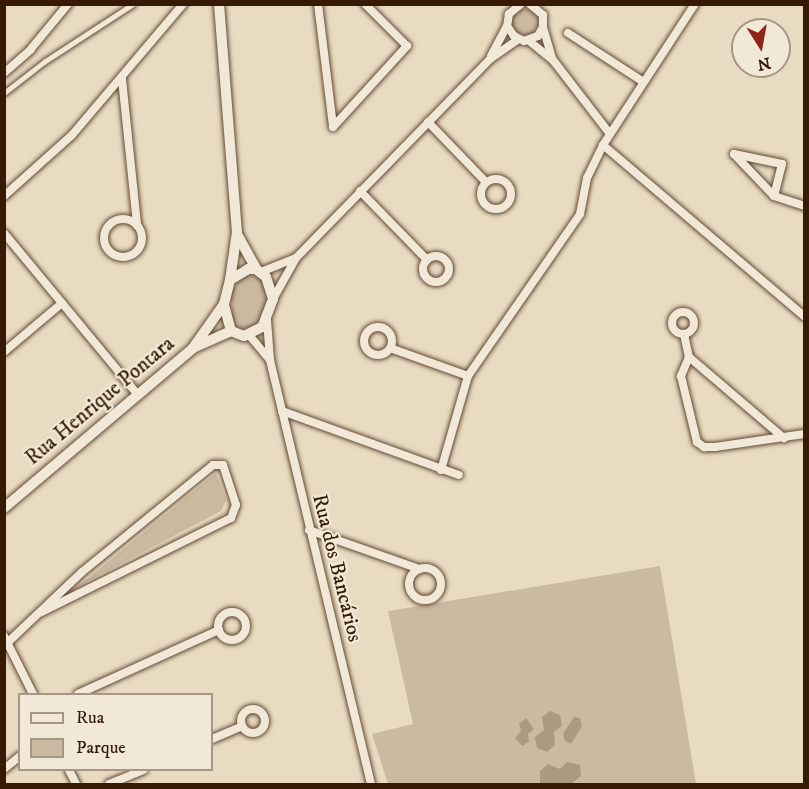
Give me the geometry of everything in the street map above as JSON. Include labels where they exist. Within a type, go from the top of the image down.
[{"type":"street","points":[[4,73],[30,50],[68,4]]},
{"type":"street","points":[[4,196],[72,135],[122,79],[183,4]]},
{"type":"street","points":[[318,4],[333,127],[407,46],[365,4]]},
{"type":"street","points":[[530,4],[541,7],[543,27],[553,60]]},
{"type":"street","points":[[441,470],[468,376],[580,214],[587,178],[603,146],[642,81],[695,4]]},
{"type":"street","points":[[490,59],[507,26],[509,14],[518,5]]},
{"type":"street","points":[[216,7],[237,232],[224,304],[231,331],[249,335],[267,320],[273,299],[296,258],[490,59],[543,27]]},
{"type":"street","points":[[507,26],[553,60],[610,134]]},
{"type":"street","points":[[568,33],[642,81]]},
{"type":"street","points":[[122,79],[137,225],[141,243],[135,253],[117,256],[107,248],[104,237],[109,225],[126,219],[137,225]]},
{"type":"street","points":[[428,122],[486,182]]},
{"type":"street","points":[[603,146],[804,316]]},
{"type":"street","points":[[774,196],[782,164],[734,154],[774,196],[804,206]]},
{"type":"street","points":[[360,191],[427,260]]},
{"type":"street","points":[[237,232],[259,270],[270,283],[273,299]]},
{"type":"street","points":[[4,233],[137,394]]},
{"type":"street","points":[[230,280],[240,272],[259,270],[296,258]]},
{"type":"street","points":[[4,352],[62,303]]},
{"type":"street","name":"Rua Henrique Pontara","points":[[193,348],[224,304]]},
{"type":"street","name":"Rua dos Bancários","points":[[267,320],[270,360],[371,784]]},
{"type":"street","name":"Rua Henrique Pontara","points":[[4,508],[193,348],[231,331]]},
{"type":"street","points":[[684,334],[688,357],[681,376],[693,434],[704,447],[804,434]]},
{"type":"street","name":"Rua dos Bancários","points":[[249,335],[270,360]]},
{"type":"street","points":[[390,348],[468,376]]},
{"type":"street","points":[[688,357],[784,438]]},
{"type":"street","points":[[282,411],[459,475]]},
{"type":"street","points":[[32,693],[6,642],[82,572],[191,482],[213,465],[223,465],[236,505],[231,518],[40,613]]},
{"type":"street","points":[[309,530],[419,569]]},
{"type":"street","points":[[80,693],[219,630]]},
{"type":"street","points":[[213,739],[242,726]]},
{"type":"street","points":[[4,769],[18,758]]},
{"type":"street","points":[[109,784],[141,771]]},
{"type":"lane","points":[[4,93],[44,62],[133,4]]},
{"type":"green space","points":[[525,9],[534,13],[538,22],[534,31],[525,35],[516,31],[512,22],[516,13]]},
{"type":"green space","points":[[259,275],[267,290],[267,300],[260,319],[253,326],[242,329],[232,322],[231,292],[243,276]]},
{"type":"green space","points":[[216,473],[226,500],[221,511],[80,585]]},
{"type":"green space","points":[[660,566],[696,784],[388,784],[372,734],[413,724],[388,611]]},
{"type":"shaded area","points":[[550,711],[560,715],[562,726],[554,732],[555,745],[547,752],[537,748],[535,737],[544,730],[542,717]]},
{"type":"shaded area","points":[[574,717],[580,718],[582,726],[571,744],[565,741],[563,734]]},
{"type":"shaded area","points":[[526,718],[534,729],[528,734],[529,742],[522,746],[515,738],[521,731],[519,724]]},
{"type":"shaded area","points":[[567,762],[580,765],[581,776],[571,784],[540,784],[540,771],[548,764],[560,769]]}]
